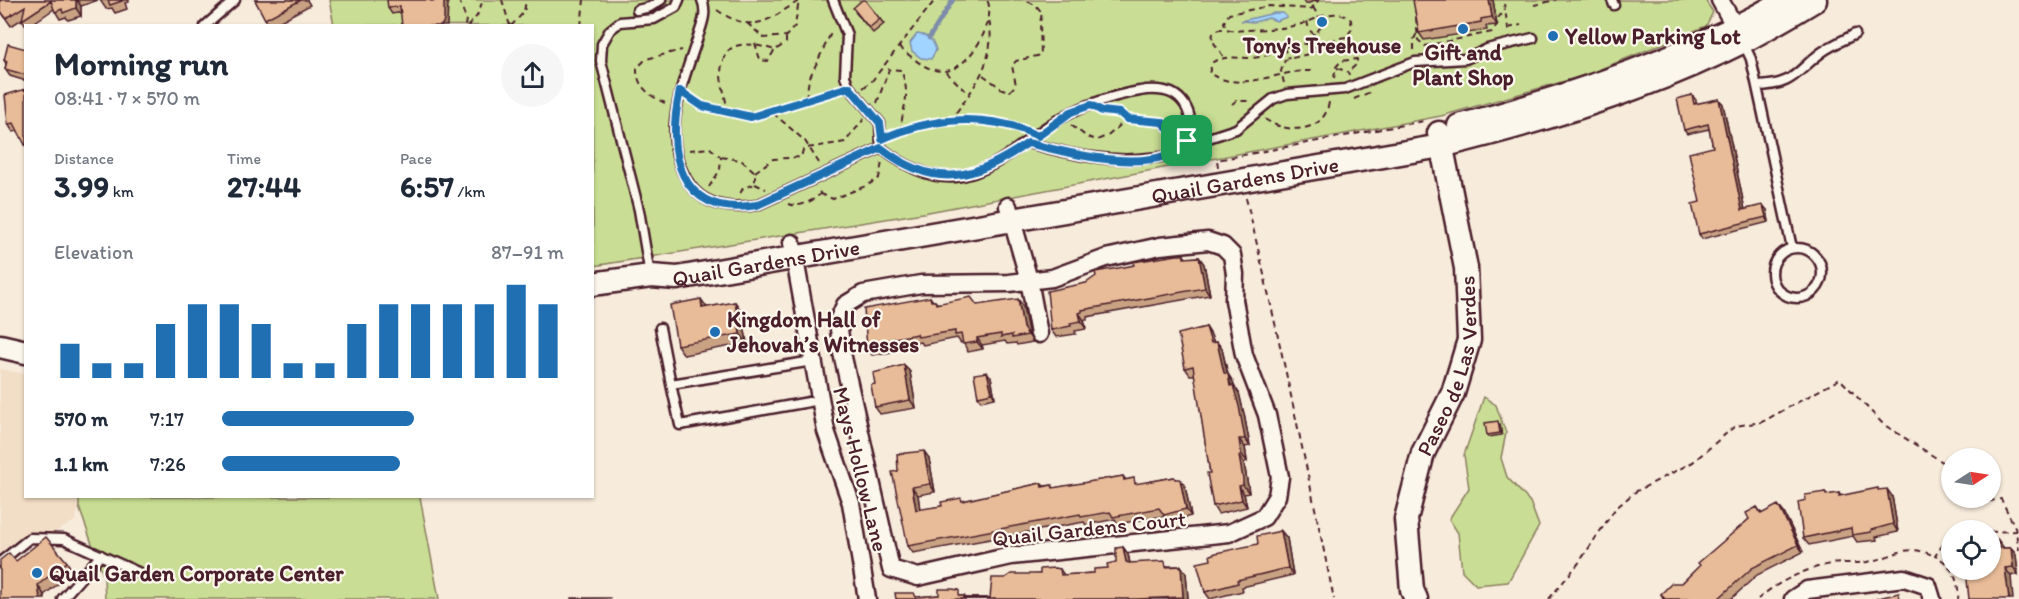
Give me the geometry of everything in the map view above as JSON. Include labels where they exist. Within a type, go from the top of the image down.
[{"type":"main road","name":"Quail Gardens Drive","points":[[1738,34],[1786,0]]},
{"type":"main road","name":"Quail Gardens Drive","points":[[594,285],[651,276],[677,278],[793,250],[1518,127],[1594,102],[1815,0]]},
{"type":"main road","name":"Quail Gardens Drive","points":[[1010,213],[1242,181],[1440,139]]},
{"type":"main road","name":"Paseo de Las Verdes","points":[[1416,599],[1412,590],[1406,519],[1423,453],[1453,393],[1469,340],[1466,268],[1440,139]]},
{"type":"main road","points":[[0,346],[24,352]]},
{"type":"street","points":[[1720,0],[1738,34]]},
{"type":"street","points":[[1010,213],[1029,280],[1039,334]]},
{"type":"street","name":"Quail Gardens Court","points":[[1208,241],[1223,246],[1232,255],[1235,274],[1234,300],[1244,355],[1267,415],[1280,477],[1277,495],[1264,517],[1229,533],[1011,556],[918,577],[891,569],[842,353],[838,321],[845,305],[863,294],[921,284],[1029,280],[1052,278],[1106,258],[1160,246],[1208,241]]},
{"type":"street","name":"Mays Hollow Lane","points":[[793,250],[826,431],[851,503],[867,599]]},
{"type":"street","points":[[1793,599],[1807,590],[1904,578],[1928,586],[1932,599]]},
{"type":"lane","points":[[207,24],[235,0]]},
{"type":"lane","points":[[637,10],[650,7],[662,0]]},
{"type":"lane","points":[[651,276],[639,210],[601,60],[602,44],[610,30],[620,22],[654,19],[676,7],[679,0]]},
{"type":"lane","points":[[702,0],[704,14],[680,91],[673,134],[675,156],[683,174],[703,197],[722,206],[735,208],[757,205],[881,144]]},
{"type":"lane","points":[[833,0],[847,35],[845,76],[852,89],[880,123],[881,144]]},
{"type":"lane","points":[[1738,34],[1751,59],[1792,248]]},
{"type":"lane","points":[[1757,86],[1783,84],[1806,68],[1821,52],[1855,34]]},
{"type":"lane","points":[[1187,141],[1196,142],[1236,129],[1273,99],[1287,94],[1345,89],[1409,64],[1466,59],[1510,43],[1533,38]]},
{"type":"lane","points":[[881,144],[911,166],[936,175],[955,177],[1007,157],[1059,120],[1091,105],[1140,91],[1160,90],[1174,94],[1186,105],[1190,120],[1187,141],[1172,155],[1127,161],[1095,159],[1028,143]]},
{"type":"lane","points":[[1792,248],[1809,250],[1815,255],[1822,270],[1822,278],[1814,292],[1799,298],[1783,294],[1773,280],[1773,264],[1778,256],[1792,248]]},
{"type":"lane","points":[[660,328],[680,425],[820,400]]},
{"type":"lane","points":[[671,384],[813,361]]},
{"type":"lane","points":[[0,562],[30,538],[64,539],[142,574]]},
{"type":"lane","points":[[62,599],[101,555]]},
{"type":"path","points":[[459,0],[467,24]]},
{"type":"path","points":[[469,24],[477,16],[483,0]]},
{"type":"path","points":[[502,0],[509,24]]},
{"type":"path","points":[[512,24],[524,12],[526,0]]},
{"type":"path","points":[[581,24],[584,0]]},
{"type":"path","points":[[788,0],[791,6]]},
{"type":"path","points":[[713,5],[728,18],[747,23],[767,22],[800,0]]},
{"type":"path","points":[[754,43],[760,60],[768,61],[775,50],[786,43],[786,36],[795,26],[800,0]]},
{"type":"path","points":[[680,91],[702,106],[751,117],[806,99],[852,89],[872,81],[935,0]]},
{"type":"path","points":[[899,46],[932,70],[946,72],[960,66],[975,51],[989,19],[991,8],[987,0]]},
{"type":"path","points":[[983,75],[1010,92],[1016,85],[1012,66],[1016,61],[1041,55],[1042,13],[1036,5],[1024,0]]},
{"type":"path","points":[[1226,29],[1224,22],[1229,14],[1269,6],[1313,8],[1319,0]]},
{"type":"path","points":[[1534,5],[1556,0]]},
{"type":"path","points":[[1504,4],[1510,43]]},
{"type":"path","points":[[1415,6],[1418,40],[1425,46],[1492,32],[1499,16],[1505,13]]},
{"type":"path","points":[[1306,21],[1309,30],[1315,35],[1321,26],[1320,19],[1313,8]]},
{"type":"path","points":[[1224,57],[1212,40],[1213,33],[1219,29],[1235,31],[1299,25],[1322,14],[1344,14],[1351,20],[1352,29],[1346,37],[1335,39],[1320,50],[1285,60],[1282,75],[1287,94]]},
{"type":"path","points":[[806,99],[816,62],[839,15]]},
{"type":"path","points":[[950,121],[983,75],[992,32],[989,19]]},
{"type":"path","points":[[747,23],[764,38],[786,36]]},
{"type":"path","points":[[1508,28],[1521,25]]},
{"type":"path","points":[[1409,64],[1417,33]]},
{"type":"path","points":[[727,113],[721,77],[723,63],[730,49],[741,42],[754,43],[775,50]]},
{"type":"path","points":[[1311,71],[1234,82],[1224,81],[1209,73],[1213,62],[1224,57],[1256,58],[1283,47],[1310,43],[1320,50]]},
{"type":"path","points":[[1283,47],[1289,59]]},
{"type":"path","points":[[676,108],[652,98],[637,76],[637,68],[640,62],[662,53],[685,50],[692,52]]},
{"type":"path","points":[[1336,67],[1348,72]]},
{"type":"path","points":[[946,72],[969,94]]},
{"type":"path","points":[[1258,112],[1274,125],[1286,129],[1313,126],[1322,120],[1328,107],[1330,91]]},
{"type":"path","points":[[1091,105],[1102,111],[1120,113],[1127,119],[1162,122],[1179,138],[1187,141]]},
{"type":"path","points":[[771,112],[794,129],[810,148],[824,174]]},
{"type":"path","points":[[1059,120],[1097,140],[1109,135],[1127,119]]},
{"type":"path","points":[[820,194],[832,199],[868,185],[879,178],[882,166],[881,144],[905,129],[932,122],[950,121],[1017,126],[1038,136]]},
{"type":"path","points":[[675,156],[692,149],[710,148],[721,157],[741,160],[755,172],[755,184],[743,188],[735,208]]},
{"type":"path","points":[[755,172],[773,159],[801,157],[803,150],[810,148]]},
{"type":"path","points":[[703,197],[715,182],[721,157]]},
{"type":"path","points":[[1242,181],[1265,270],[1334,599]]},
{"type":"path","points":[[1549,599],[1578,564],[1615,509],[1635,492],[1693,462],[1735,426],[1762,422],[1840,379],[1883,424],[1941,461]]},
{"type":"path","points":[[2001,499],[2016,529],[2019,550]]},
{"type":"path","points":[[2016,529],[2019,521]]},
{"type":"path","points":[[2001,531],[2016,529]]},
{"type":"path","points":[[1758,599],[1795,576],[1830,564],[1868,562],[1903,549],[1921,549],[1943,560],[1955,574],[1958,599]]},
{"type":"path","points":[[1935,556],[1941,550]]},
{"type":"shaded area","points":[[0,369],[24,374],[24,498],[79,498],[79,507],[75,521],[29,546],[0,569]]},
{"type":"green space","points":[[329,0],[1705,0],[1713,12],[1706,26],[1586,75],[1441,116],[923,213],[594,266],[594,24],[334,24]]},
{"type":"green space","points":[[1484,397],[1496,405],[1506,433],[1501,458],[1507,477],[1530,502],[1539,526],[1508,582],[1476,585],[1462,571],[1458,533],[1449,519],[1469,488],[1464,455]]},
{"type":"green space","points":[[79,498],[420,498],[439,599],[105,599],[104,578],[79,507]]},
{"type":"water","points":[[1283,13],[1287,17],[1276,21],[1269,18],[1254,22],[1241,21]]},
{"type":"water","points":[[917,34],[930,38],[933,43],[936,50],[931,59],[921,58],[912,51],[910,43]]},
{"type":"building","points":[[0,0],[76,0],[76,8],[63,13],[62,9],[55,12],[51,1],[22,20],[25,6],[6,18],[0,10]]},
{"type":"building","points":[[108,0],[122,0],[122,1],[110,5]]},
{"type":"building","points":[[255,0],[301,0],[265,19]]},
{"type":"building","points":[[387,0],[444,0],[444,21],[442,24],[402,24],[400,6],[388,8]]},
{"type":"building","points":[[865,0],[880,19],[869,28],[853,8]]},
{"type":"building","points":[[1413,0],[1489,0],[1492,17],[1481,19],[1481,22],[1419,33]]},
{"type":"building","points":[[8,44],[24,48],[24,74],[5,69],[7,61],[4,60]]},
{"type":"building","points":[[24,90],[24,143],[14,123],[8,124],[5,95]]},
{"type":"building","points":[[1692,95],[1694,104],[1719,99],[1742,210],[1763,205],[1766,217],[1699,234],[1692,204],[1700,202],[1689,153],[1713,147],[1708,124],[1684,130],[1677,99]]},
{"type":"building","points":[[1184,255],[1184,258],[1199,257],[1205,288],[1082,310],[1079,313],[1081,321],[1070,323],[1071,326],[1051,330],[1047,291],[1086,283],[1096,276],[1095,272],[1134,265],[1133,262]]},
{"type":"building","points":[[930,297],[931,301],[935,301],[936,304],[971,297],[977,305],[1018,299],[1023,328],[1028,335],[1012,338],[1012,335],[1001,337],[1001,334],[977,338],[977,342],[963,344],[961,334],[955,335],[955,331],[918,337],[917,334],[885,341],[886,345],[867,348],[864,309]]},
{"type":"building","points":[[701,299],[702,308],[735,302],[740,334],[677,345],[670,305]]},
{"type":"building","points":[[1206,327],[1211,343],[1217,342],[1224,373],[1228,374],[1230,386],[1233,385],[1245,439],[1239,439],[1243,485],[1239,486],[1242,500],[1213,506],[1193,366],[1185,368],[1178,334]]},
{"type":"building","points":[[904,365],[910,400],[875,407],[871,385],[875,384],[873,373]]},
{"type":"building","points":[[987,372],[992,393],[978,396],[974,374]]},
{"type":"building","points":[[1498,421],[1500,433],[1487,435],[1485,423]]},
{"type":"building","points":[[924,451],[930,484],[912,487],[916,510],[942,506],[941,502],[961,498],[962,501],[1041,483],[1042,487],[1052,485],[1053,488],[1123,476],[1124,480],[1134,478],[1135,484],[1174,477],[1180,479],[1186,509],[1164,515],[1159,508],[1113,517],[1110,512],[1081,517],[1080,514],[908,546],[892,472],[898,471],[897,454]]},
{"type":"building","points":[[1878,488],[1878,490],[1887,489],[1893,524],[1871,530],[1871,532],[1852,535],[1851,528],[1803,538],[1798,502],[1806,500],[1805,495],[1825,492],[1826,495],[1839,493],[1839,496]]},
{"type":"building","points":[[1778,505],[1798,545],[1752,568],[1718,599],[1663,599],[1661,594],[1672,583],[1682,583],[1700,565],[1698,563],[1749,519],[1746,513],[1757,507],[1761,514]]},
{"type":"building","points":[[1281,531],[1288,568],[1237,580],[1238,583],[1205,592],[1197,563],[1211,560],[1210,555],[1216,553],[1258,544],[1257,536]]},
{"type":"building","name":"Quail Garden Corporate Center","points":[[46,537],[67,562],[38,585],[40,599],[0,599],[0,560],[9,553],[16,561]]},
{"type":"building","points":[[1123,547],[1126,562],[1129,563],[1165,561],[1166,567],[1181,566],[1183,597],[896,599],[895,593],[914,593],[916,597],[939,595],[939,589],[959,590],[959,596],[964,596],[964,598],[990,598],[992,578],[1005,578],[1011,574],[1040,574],[1040,569],[1055,568],[1060,569],[1061,575],[1094,573],[1094,569],[1108,568],[1107,564],[1116,562],[1116,548]]},
{"type":"building","points":[[2001,548],[2011,548],[2013,567],[2005,568],[2009,599],[1969,599],[1967,580],[2001,580]]},
{"type":"building","points":[[1899,593],[1900,599],[1875,599]]},
{"type":"waterway","points":[[929,38],[953,0]]},
{"type":"place","name":"Tony's Treehouse","points":[[1322,22]]},
{"type":"place","name":"Gift and Plant Shop","points":[[1463,29]]},
{"type":"place","name":"Yellow Parking Lot","points":[[1553,36]]},
{"type":"place","name":"Kingdom Hall of Jehovah’s Witnesses","points":[[715,332]]},
{"type":"place","name":"Quail Garden Corporate Center","points":[[37,573]]},
{"type":"route","points":[[849,87],[880,123],[882,139],[905,129],[932,122],[965,120],[1017,126],[1038,136],[1048,126],[1071,112],[1091,105],[1102,111],[1120,113],[1127,119],[1151,119],[1162,122],[1179,138],[1187,141],[1181,150],[1172,155],[1127,161],[1095,159],[1028,143],[1007,157],[976,171],[955,177],[936,175],[911,166],[894,158],[881,148],[757,205],[739,208],[722,206],[706,199],[693,189],[675,156],[673,134],[680,91],[702,106],[751,117],[762,116],[806,99],[849,87]]}]
